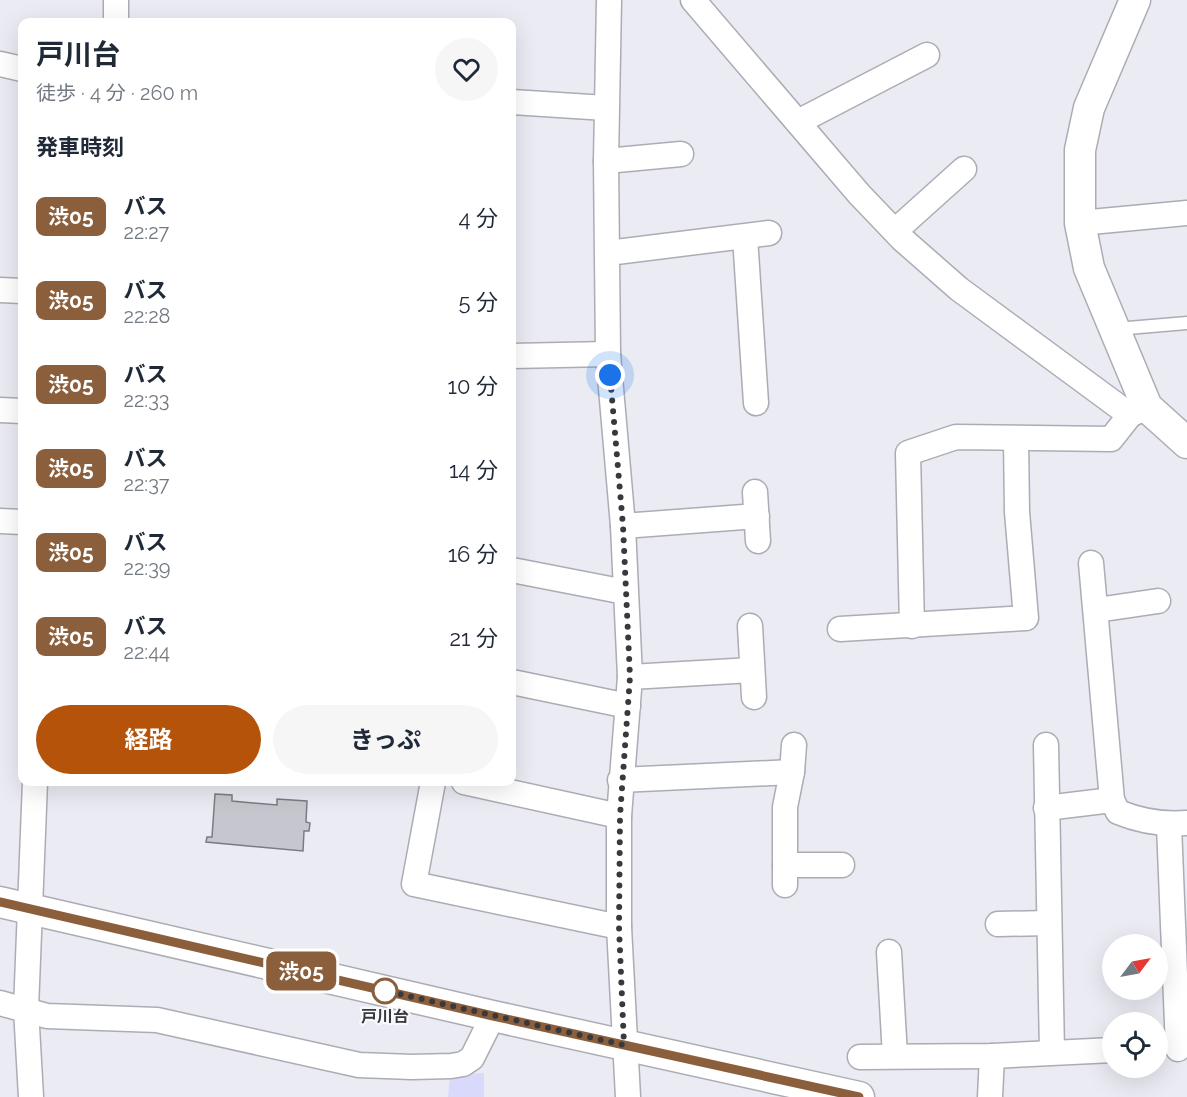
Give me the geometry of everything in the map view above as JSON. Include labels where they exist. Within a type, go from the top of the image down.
[{"type":"street","points":[[116,0],[116,18]]},
{"type":"street","points":[[609,0],[606,108],[608,354],[623,526],[630,677],[620,780],[619,927],[628,1097]]},
{"type":"street","points":[[693,0],[894,231],[959,289],[1187,443]]},
{"type":"street","points":[[1135,0],[1089,108],[1080,150],[1080,223],[1089,268],[1114,330],[1138,411]]},
{"type":"street","points":[[798,122],[927,55]]},
{"type":"street","points":[[0,64],[18,68]]},
{"type":"street","points":[[516,102],[606,108]]},
{"type":"street","points":[[606,161],[681,154]]},
{"type":"street","points":[[894,231],[964,169]]},
{"type":"street","points":[[1080,223],[1187,213]]},
{"type":"street","points":[[608,253],[769,233]]},
{"type":"street","points":[[745,237],[756,403]]},
{"type":"street","points":[[0,290],[18,291]]},
{"type":"street","points":[[516,356],[608,354]]},
{"type":"street","points":[[0,410],[18,411]]},
{"type":"street","points":[[912,626],[908,453],[956,437],[1016,440],[1111,440],[1138,411]]},
{"type":"street","points":[[840,629],[1026,618],[1017,512],[1016,440]]},
{"type":"street","points":[[755,492],[758,541]]},
{"type":"street","points":[[623,526],[757,516]]},
{"type":"street","points":[[0,521],[18,522]]},
{"type":"street","points":[[1091,563],[1112,800],[1118,812],[1132,818],[1178,824],[1179,876],[1164,909],[1174,1049]]},
{"type":"street","points":[[516,571],[625,592]]},
{"type":"street","points":[[1096,610],[1158,601]]},
{"type":"street","points":[[750,626],[754,697]]},
{"type":"street","points":[[630,677],[752,670]]},
{"type":"street","points":[[516,683],[628,706]]},
{"type":"street","points":[[794,745],[792,772],[785,807],[785,875],[842,865]]},
{"type":"street","points":[[1046,745],[1052,1052]]},
{"type":"street","points":[[620,780],[792,772]]},
{"type":"street","points":[[31,1097],[26,1009],[35,786]]},
{"type":"street","points":[[432,786],[414,884],[619,927]]},
{"type":"street","points":[[482,786],[620,816]]},
{"type":"street","points":[[1046,808],[1112,800]]},
{"type":"street","points":[[0,902],[493,1016],[859,1097]]},
{"type":"street","points":[[998,924],[1049,923]]},
{"type":"street","points":[[889,952],[895,1056]]},
{"type":"street","points":[[0,1003],[47,1016],[157,1020],[358,1065],[412,1067],[463,1064],[472,1058],[493,1016]]},
{"type":"street","points":[[860,1057],[992,1056],[1102,1050]]},
{"type":"street","points":[[990,1097],[992,1056]]},
{"type":"lane","points":[[1114,330],[1187,323]]},
{"type":"shaded area","points":[[484,1073],[484,1097],[448,1097],[450,1075]]},
{"type":"building","points":[[215,794],[232,795],[232,801],[277,805],[277,799],[307,801],[306,822],[310,823],[309,831],[304,831],[303,851],[206,842],[207,837],[212,837]]},
{"type":"bus line","name":"渋05","points":[[0,902],[493,1016],[859,1097]]},
{"type":"place","name":"戸川台","points":[[385,991]]},
{"type":"route","points":[[385,991],[377,989],[624,1045],[619,927],[620,780],[630,677],[623,526],[610,375]]}]
